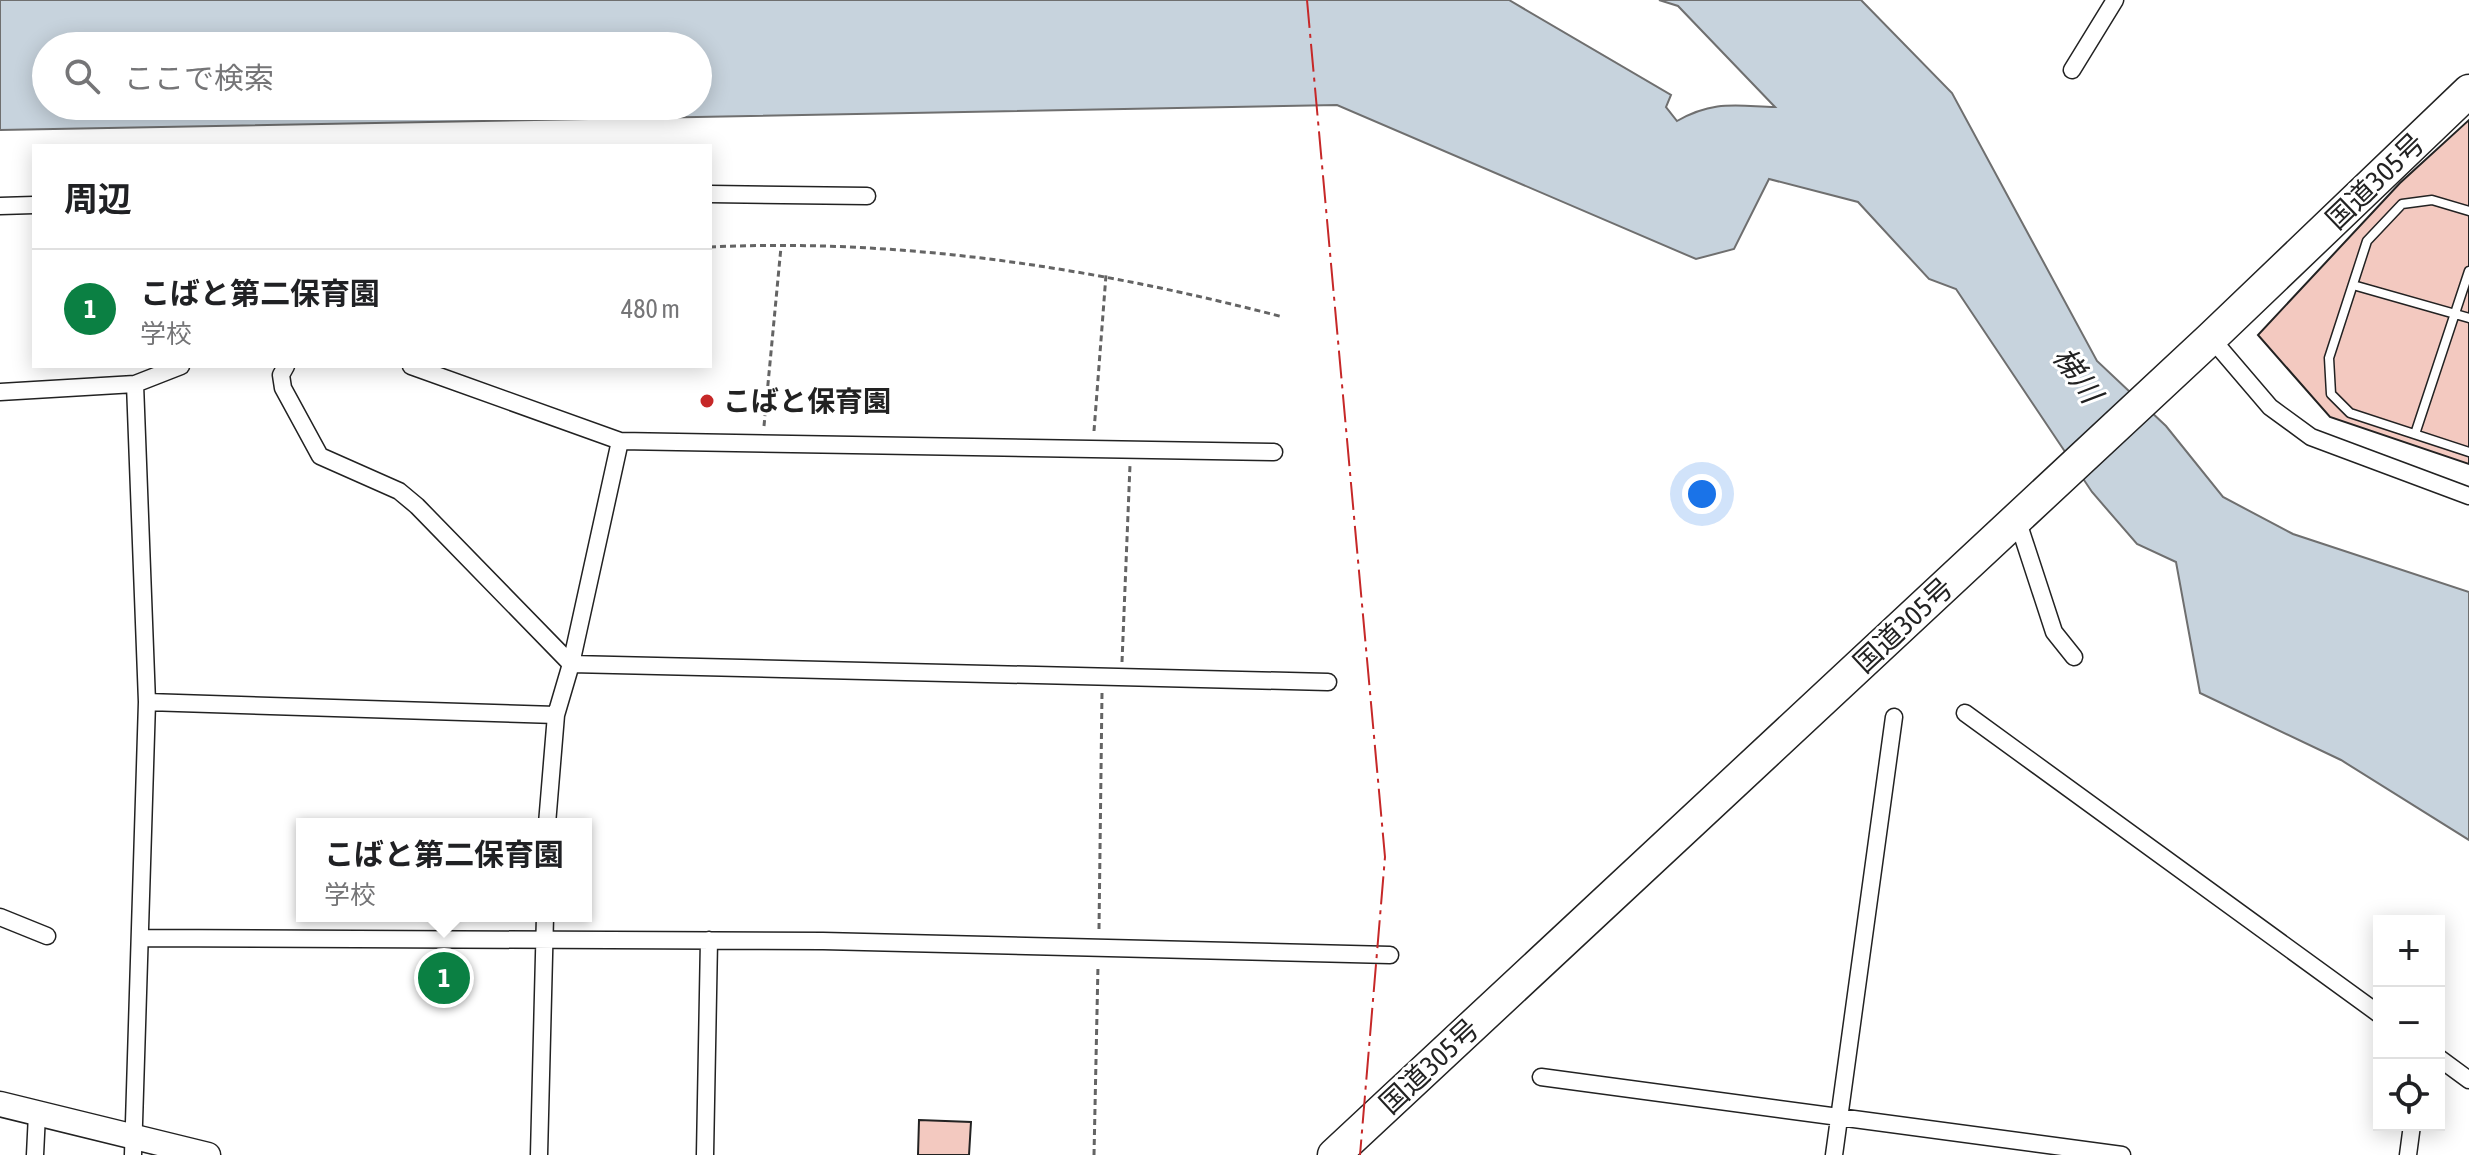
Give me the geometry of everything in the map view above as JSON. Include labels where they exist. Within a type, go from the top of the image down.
[{"type":"highway","name":"国道305号","points":[[1334,1155],[2206,342],[2469,91]]},
{"type":"street","points":[[2072,70],[2115,0]]},
{"type":"street","points":[[712,194],[867,196]]},
{"type":"street","points":[[0,206],[32,205]]},
{"type":"street","points":[[2206,342],[2270,407],[2311,437],[2469,496]]},
{"type":"street","points":[[0,392],[135,384],[176,368]]},
{"type":"street","points":[[285,368],[281,375],[283,388],[320,456],[399,491],[571,664],[1328,682]]},
{"type":"street","points":[[417,368],[620,441],[1274,452]]},
{"type":"street","points":[[133,1144],[147,702],[135,384]]},
{"type":"street","points":[[547,818],[556,715],[571,664],[620,441]]},
{"type":"street","points":[[2023,513],[2054,632],[2074,657]]},
{"type":"street","points":[[147,702],[556,715]]},
{"type":"street","points":[[1965,713],[2373,1010]]},
{"type":"street","points":[[1834,1155],[1894,717]]},
{"type":"street","points":[[0,917],[47,936]]},
{"type":"street","points":[[539,1155],[545,922]]},
{"type":"street","points":[[140,938],[709,940],[1390,955]]},
{"type":"street","points":[[705,1155],[709,940]]},
{"type":"street","points":[[2440,1059],[2469,1080]]},
{"type":"street","points":[[1541,1077],[1839,1114],[2122,1155]]},
{"type":"street","points":[[0,1104],[133,1144],[208,1155]]},
{"type":"street","points":[[35,1155],[37,1114]]},
{"type":"street","points":[[2408,1155],[2411,1131]]},
{"type":"lane","points":[[2469,211],[2432,200],[2402,204],[2367,241],[2329,358],[2331,394],[2350,413],[2469,452]]},
{"type":"lane","points":[[2415,434],[2469,271]]},
{"type":"lane","points":[[2353,285],[2469,318]]},
{"type":"path","points":[[712,247],[916,249],[1106,275],[1283,317]]},
{"type":"path","points":[[762,445],[781,247]]},
{"type":"path","points":[[1093,451],[1106,275]]},
{"type":"path","points":[[1121,677],[1130,450]]},
{"type":"path","points":[[1094,1155],[1103,677]]},
{"type":"water","name":"梯川","points":[[0,0],[1509,0],[1671,95],[1666,107],[1677,121],[1714,107],[1775,107],[1678,6],[1659,0],[1861,0],[1952,93],[2097,361],[2166,426],[2223,497],[2293,534],[2469,592],[2469,840],[2341,760],[2200,693],[2176,562],[2137,544],[2092,492],[1956,289],[1929,279],[1858,202],[1769,179],[1734,249],[1696,259],[1337,105],[712,117],[712,32],[32,32],[32,120],[535,120],[0,130]]},
{"type":"building","points":[[2469,120],[2469,464],[2330,417],[2258,335],[2400,183]]},
{"type":"building","points":[[919,1120],[971,1122],[969,1155],[918,1155]]},
{"type":"power","points":[[1307,0],[1385,857],[1360,1155]]},
{"type":"place","name":"こばと保育園","points":[[707,401]]},
{"type":"place","name":"こばと第二保育園","points":[[444,978]]}]
